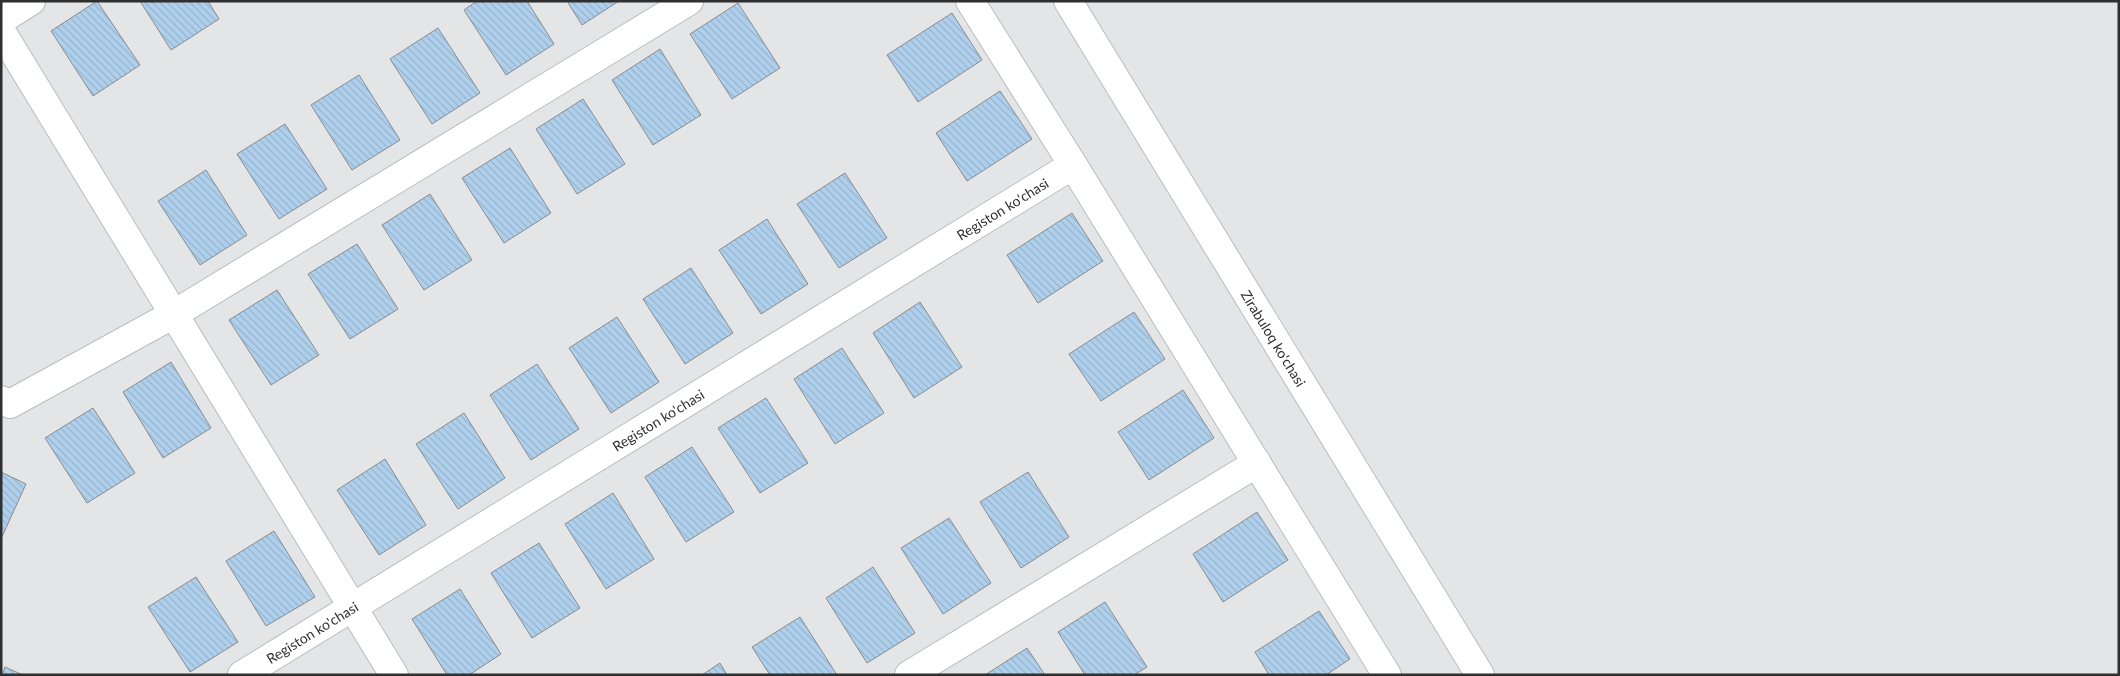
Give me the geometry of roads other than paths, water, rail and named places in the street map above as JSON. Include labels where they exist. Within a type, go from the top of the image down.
[{"type":"street","points":[[1,20],[31,1]]},
{"type":"street","points":[[1,400],[10,404],[174,314],[689,1]]},
{"type":"street","points":[[970,1],[1257,463],[1386,675]]},
{"type":"street","name":"Zirabuloq ko'chasi","points":[[1068,1],[1480,675]]},
{"type":"street","points":[[1,31],[394,675]]},
{"type":"street","name":"Registon ko'chasi","points":[[242,675],[1073,165]]},
{"type":"street","points":[[909,675],[1257,463]]}]
